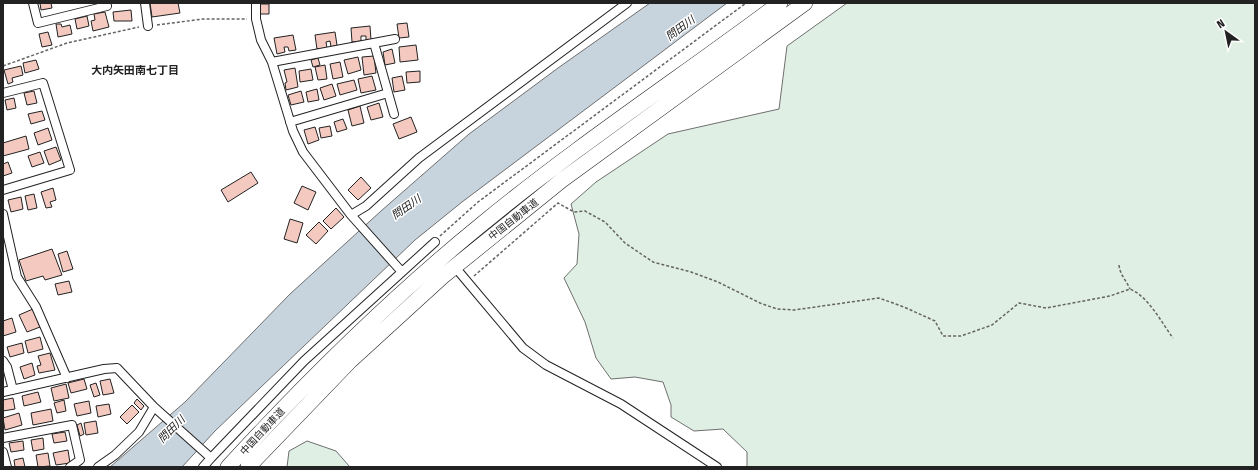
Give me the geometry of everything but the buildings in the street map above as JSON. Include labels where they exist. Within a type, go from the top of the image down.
[{"type":"highway","name":"中国自動車道","points":[[228,467],[339,350],[477,228],[554,168],[780,3]]},
{"type":"highway","name":"中国自動車道","points":[[248,467],[350,361],[442,277],[562,180],[805,3]]},
{"type":"street","points":[[33,3],[38,23],[107,6]]},
{"type":"street","points":[[145,3],[148,26]]},
{"type":"street","points":[[256,3],[256,19],[262,40],[272,62],[290,122],[304,152],[351,215],[402,272]]},
{"type":"street","points":[[351,215],[366,206],[419,158],[627,3]]},
{"type":"street","points":[[272,62],[395,38]]},
{"type":"street","points":[[374,43],[394,114]]},
{"type":"street","points":[[3,93],[43,83],[70,170],[3,190]]},
{"type":"street","points":[[290,122],[388,93]]},
{"type":"street","points":[[3,214],[17,277],[36,307],[67,378]]},
{"type":"street","points":[[203,467],[210,456],[304,361],[434,242]]},
{"type":"street","points":[[460,273],[523,348],[546,365],[604,394],[633,411],[716,467]]},
{"type":"street","points":[[3,361],[7,367],[14,390]]},
{"type":"street","points":[[3,392],[117,368],[158,409],[210,456]]},
{"type":"street","points":[[98,467],[139,432],[158,409]]},
{"type":"street","points":[[3,438],[72,425],[80,460],[70,467]]},
{"type":"street","points":[[3,452],[7,467]]},
{"type":"path","points":[[434,242],[478,202],[746,3]]},
{"type":"path","points":[[3,66],[20,58],[67,43],[129,28],[203,19],[256,19]]},
{"type":"path","points":[[468,282],[558,203],[574,212],[585,211],[605,222],[625,243],[653,262],[704,277],[734,289],[760,303],[777,309],[794,310],[879,298],[935,321],[943,336],[961,336],[992,325],[1019,303],[1046,308],[1110,296],[1130,289],[1138,292],[1154,311],[1173,338]]},
{"type":"path","points":[[1119,265],[1119,271],[1126,279],[1130,289]]},
{"type":"green space","points":[[847,3],[1255,3],[1255,467],[747,467],[747,452],[723,429],[694,431],[671,417],[671,405],[663,382],[635,377],[611,379],[596,358],[585,322],[564,278],[577,264],[579,234],[571,204],[596,182],[668,134],[779,109],[787,46]]},
{"type":"green space","points":[[307,441],[336,451],[350,467],[287,467],[289,451]]},
{"type":"water","name":"問田川","points":[[650,3],[727,3],[462,202],[415,240],[215,431],[182,467],[110,467],[185,402],[290,294],[381,211],[469,134],[558,68]]},
{"type":"district","name":"大内矢田南七丁目","points":[[135,70]]}]
